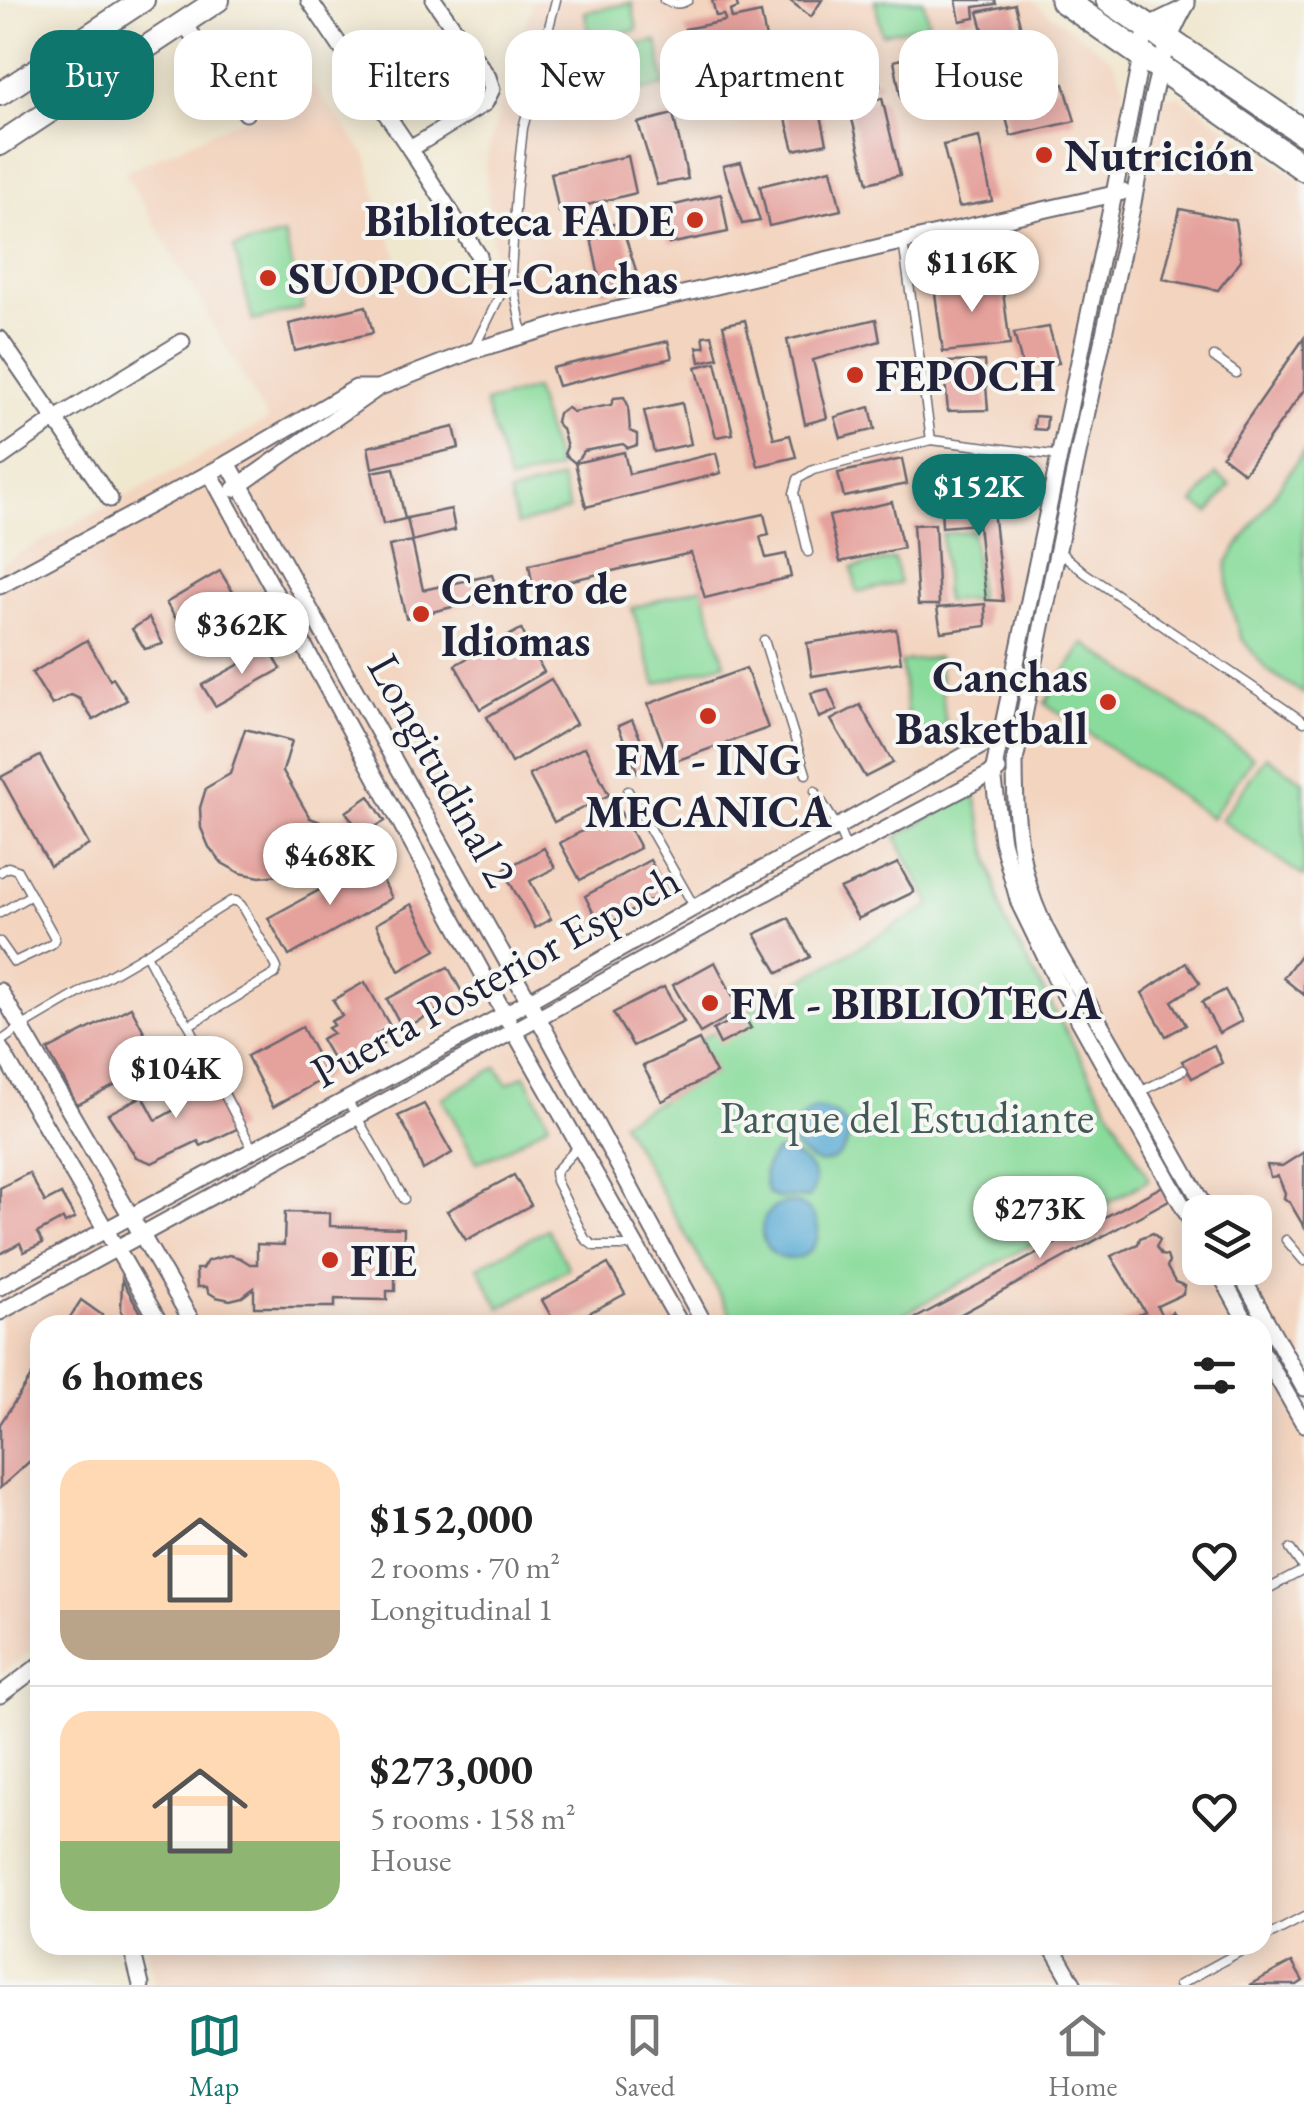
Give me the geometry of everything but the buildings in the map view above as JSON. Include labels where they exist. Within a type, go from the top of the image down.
[{"type":"main road","points":[[0,94],[143,0]]},
{"type":"main road","points":[[0,144],[218,0]]},
{"type":"main road","points":[[1063,0],[1304,168]]},
{"type":"main road","points":[[1109,0],[1304,133]]},
{"type":"street","points":[[309,0],[479,256]]},
{"type":"street","points":[[410,149],[485,102],[492,89],[488,77],[434,0]]},
{"type":"street","points":[[1187,4],[1147,26],[1151,108],[1056,549],[1015,761],[1018,830],[1035,906],[1197,1195]]},
{"type":"street","points":[[1182,1205],[1018,903],[1002,841],[994,772],[1114,194],[1151,61],[1170,42],[1187,4]]},
{"type":"street","points":[[184,22],[190,30]]},
{"type":"street","points":[[224,496],[378,388],[472,351],[582,318],[1136,189]]},
{"type":"street","points":[[0,339],[110,499]]},
{"type":"street","points":[[0,458],[54,420],[182,342]]},
{"type":"street","points":[[0,586],[228,463],[356,388],[378,388]]},
{"type":"street","name":"Longitudinal 2","points":[[228,463],[700,1315]]},
{"type":"street","name":"Longitudinal 2","points":[[210,472],[514,1031],[676,1315]]},
{"type":"street","name":"Puerta Posterior Espoch","points":[[0,1287],[529,1001],[1022,722]]},
{"type":"street","name":"Puerta Posterior Espoch","points":[[0,1312],[1015,761]]},
{"type":"street","points":[[408,836],[430,824]]},
{"type":"street","points":[[0,992],[188,1315]]},
{"type":"street","points":[[0,1045],[155,1315]]},
{"type":"street","points":[[1226,1285],[1243,1315]]},
{"type":"street","points":[[1246,1285],[1263,1315]]},
{"type":"street","points":[[1272,1331],[1304,1388]]},
{"type":"street","points":[[1272,1371],[1288,1404],[1304,1424]]},
{"type":"street","points":[[0,1695],[30,1672]]},
{"type":"street","points":[[134,1955],[141,1985]]},
{"type":"street","points":[[1057,1955],[1074,1985]]},
{"type":"lane","points":[[523,336],[511,273],[523,128],[556,0]]},
{"type":"lane","points":[[664,0],[682,4],[688,0]]},
{"type":"lane","points":[[903,242],[931,440]]},
{"type":"lane","points":[[472,351],[511,273]]},
{"type":"lane","points":[[1214,358],[1236,373]]},
{"type":"lane","points":[[808,552],[794,493],[798,479],[812,470],[931,440],[1076,458]]},
{"type":"lane","points":[[1056,549],[1085,573],[1304,722]]},
{"type":"lane","points":[[764,640],[806,774]]},
{"type":"lane","points":[[628,791],[694,908]]},
{"type":"lane","points":[[815,791],[847,850]]},
{"type":"lane","points":[[0,872],[13,867],[55,938],[14,962],[0,942]]},
{"type":"lane","points":[[0,913],[31,895]]},
{"type":"lane","points":[[0,1045],[20,1026],[236,900],[275,964],[275,974],[189,1025]]},
{"type":"lane","points":[[146,954],[189,1025],[253,1150]]},
{"type":"lane","points":[[1140,1092],[1183,1070]]},
{"type":"lane","points":[[347,1100],[404,1199]]},
{"type":"lane","points":[[579,1146],[555,1172],[585,1239],[594,1246],[636,1246]]},
{"type":"lane","points":[[1286,1240],[1304,1261]]},
{"type":"lane","points":[[1272,1587],[1304,1569],[1290,1549]]},
{"type":"lane","points":[[1272,1934],[1304,1916]]},
{"type":"lane","points":[[1179,1985],[1234,1955]]},
{"type":"shaded area","points":[[534,0],[1031,0],[1112,59],[1125,87],[1122,96],[1160,110],[1165,96],[1180,96],[1304,182],[1304,1985],[155,1985],[148,1955],[1272,1955],[1272,1315],[30,1315],[30,1652],[0,1674],[0,564],[268,420],[125,172],[239,120],[312,120],[314,86],[332,110],[332,120],[340,120],[367,156],[408,289],[488,271],[495,261],[485,165],[505,88],[505,120],[640,120],[640,30],[524,30]]},
{"type":"green space","points":[[875,0],[923,0],[929,24],[882,34]]},
{"type":"green space","points":[[632,3],[637,30],[588,30],[585,12]]},
{"type":"green space","points":[[657,41],[660,87],[640,91],[640,44]]},
{"type":"green space","name":"SUOPOCH-Canchas","points":[[284,235],[303,308],[253,321],[234,248]]},
{"type":"green space","points":[[534,389],[558,469],[509,482],[485,403]]},
{"type":"green space","points":[[1304,451],[1304,694],[1267,670],[1242,639],[1229,602],[1227,562]]},
{"type":"green space","points":[[1216,474],[1230,485],[1209,513],[1194,503]]},
{"type":"green space","points":[[561,479],[569,510],[517,525],[509,494]]},
{"type":"green space","points":[[972,531],[979,599],[945,601],[942,534]]},
{"type":"green space","points":[[894,559],[900,583],[857,592],[852,568]]},
{"type":"green space","points":[[702,587],[725,663],[656,684],[632,608]]},
{"type":"green space","points":[[1084,643],[1253,757],[1211,818],[1045,703]]},
{"type":"green space","points":[[938,657],[946,727],[909,732],[901,662]]},
{"type":"green space","points":[[1266,756],[1304,782],[1304,877],[1221,820]]},
{"type":"green space","name":"Parque del Estudiante","points":[[975,796],[1004,920],[1149,1180],[902,1315],[731,1315],[621,1121],[715,1073],[699,1040],[931,905],[896,837],[951,805]]},
{"type":"green space","points":[[497,1067],[507,1084],[525,1075],[549,1123],[497,1155],[477,1162],[442,1098]]},
{"type":"green space","points":[[547,1229],[569,1268],[500,1308],[478,1267]]},
{"type":"water","points":[[815,1108],[837,1115],[848,1134],[842,1152],[825,1162],[805,1156],[792,1140],[796,1124]]},
{"type":"water","points":[[777,1151],[795,1156],[809,1167],[815,1181],[808,1198],[777,1198],[768,1194],[765,1171]]},
{"type":"water","points":[[790,1203],[810,1211],[818,1231],[810,1251],[790,1259],[770,1251],[762,1231],[770,1211]]},
{"type":"place","name":"Nutrición","points":[[1044,155]]},
{"type":"place","name":"Biblioteca FADE","points":[[695,220]]},
{"type":"place","name":"SUOPOCH-Canchas","points":[[268,278]]},
{"type":"place","name":"FEPOCH","points":[[855,375]]},
{"type":"place","name":"Centro de Idiomas","points":[[421,614]]},
{"type":"place","name":"Canchas Basketball","points":[[1108,702]]},
{"type":"place","name":"FM - ING MECANICA","points":[[708,716]]},
{"type":"place","name":"FM - BIBLIOTECA","points":[[710,1003]]},
{"type":"place","name":"FIE","points":[[330,1260]]}]
